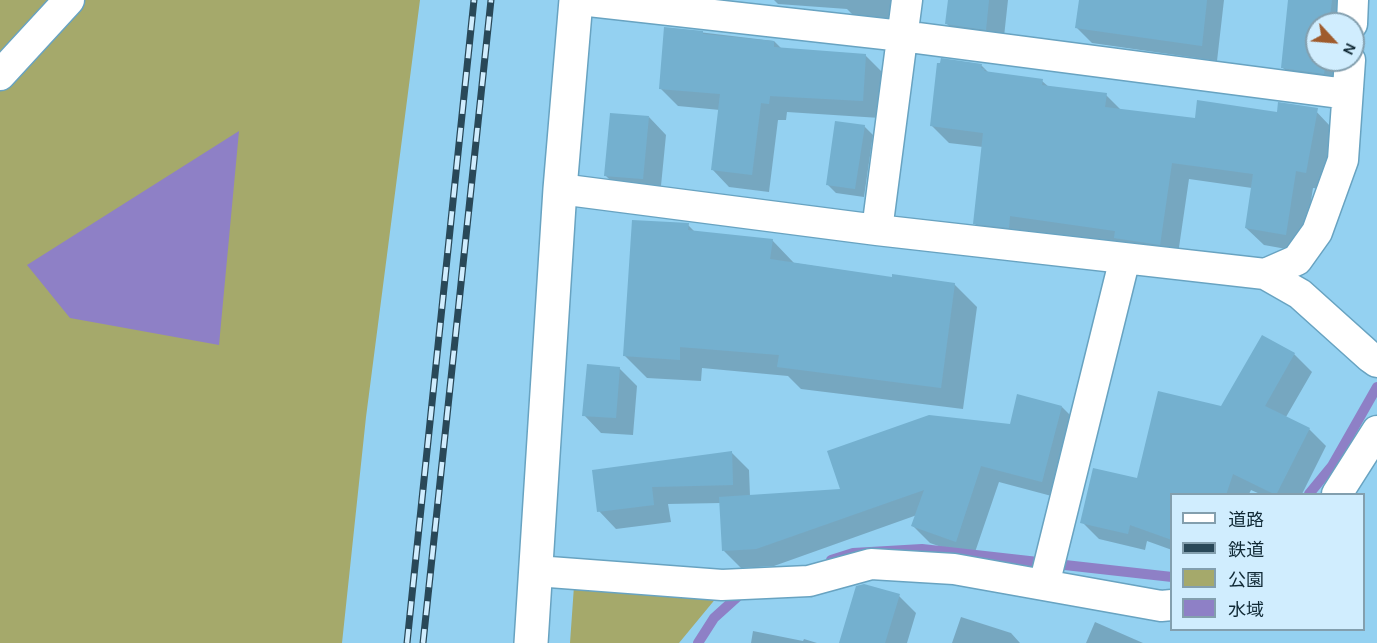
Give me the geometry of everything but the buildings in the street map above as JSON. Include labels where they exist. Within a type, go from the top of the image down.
[{"type":"street","points":[[0,75],[69,0]]},
{"type":"street","points":[[531,643],[560,189],[578,0],[902,36],[1347,94]]},
{"type":"street","points":[[877,230],[907,0]]},
{"type":"street","points":[[1265,274],[1297,260],[1317,232],[1343,160],[1349,72]]},
{"type":"street","points":[[560,189],[877,230],[1265,274],[1300,294],[1377,362]]},
{"type":"street","points":[[1044,585],[1125,258]]},
{"type":"street","points":[[1338,493],[1376,437]]},
{"type":"street","points":[[536,571],[722,585],[809,581],[871,564],[954,569],[1161,606],[1170,605]]},
{"type":"green space","points":[[0,0],[420,0],[366,417],[342,643],[0,643]]},
{"type":"green space","points":[[574,586],[717,597],[679,643],[570,643]]},
{"type":"water","points":[[239,131],[219,345],[70,318],[27,265]]},
{"type":"waterway","points":[[1310,493],[1332,466],[1377,387]]},
{"type":"waterway","points":[[831,560],[853,553],[922,549],[1170,577]]},
{"type":"waterway","points":[[698,643],[714,618],[745,590]]},
{"type":"railway","points":[[407,643],[474,0]]},
{"type":"railway","points":[[423,643],[491,0]]}]
